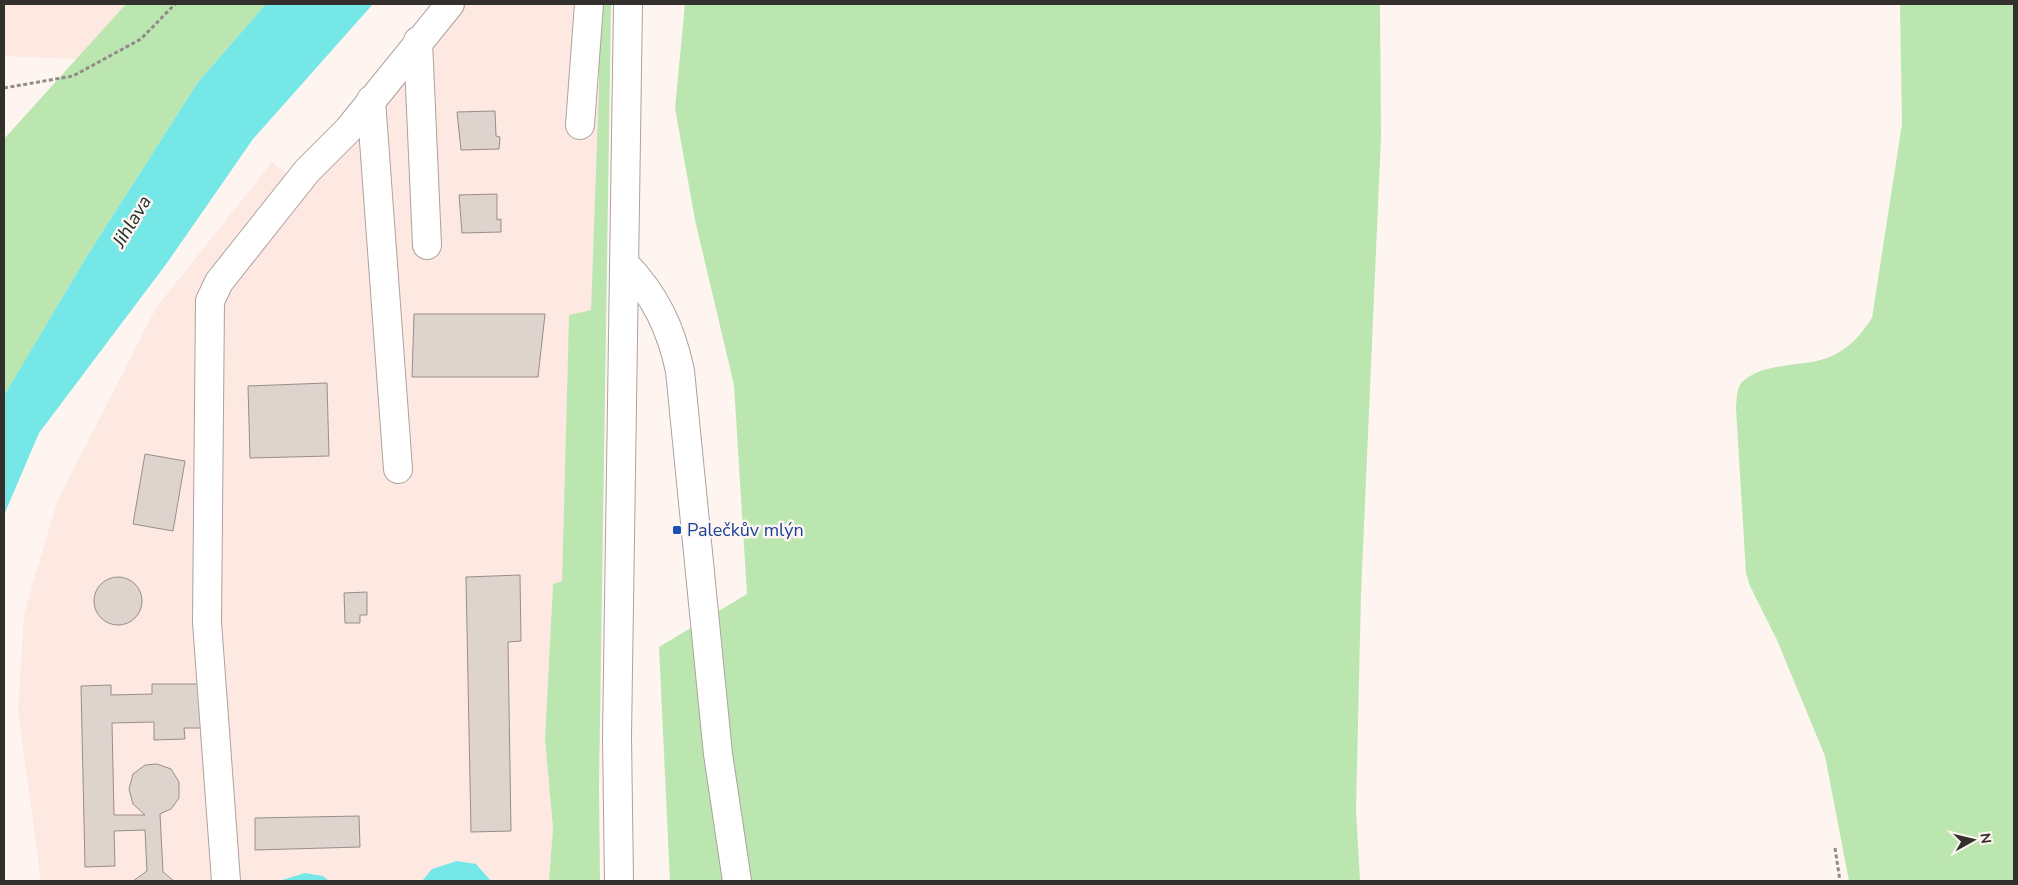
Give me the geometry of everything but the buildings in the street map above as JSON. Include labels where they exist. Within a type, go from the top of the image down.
[{"type":"main road","points":[[226,881],[207,622],[210,301],[218,282],[302,178],[348,130],[418,41],[450,4]]},
{"type":"main road","points":[[580,125],[589,4]]},
{"type":"main road","points":[[619,881],[617,718],[628,4]]},
{"type":"main road","points":[[418,41],[427,245]]},
{"type":"main road","points":[[371,100],[398,469]]},
{"type":"main road","points":[[624,264],[653,297],[665,320],[674,345],[680,371],[718,754],[736,881]]},
{"type":"path","points":[[4,88],[73,76],[141,39],[175,4]]},
{"type":"path","points":[[1835,848],[1840,881]]},
{"type":"shaded area","points":[[4,4],[126,4],[77,59],[4,56]]},
{"type":"shaded area","points":[[466,4],[580,4],[574,82],[599,84],[591,310],[569,315],[562,582],[553,584],[545,739],[553,828],[549,881],[41,881],[18,711],[24,614],[57,502],[156,308],[272,162],[305,189]]},
{"type":"green space","points":[[126,4],[266,4],[198,82],[87,256],[4,396],[4,139]]},
{"type":"green space","points":[[599,4],[611,4],[599,786],[600,881],[549,881],[553,828],[545,739],[553,584],[562,581],[569,315],[591,310],[599,84]]},
{"type":"green space","points":[[685,4],[1380,4],[1381,137],[1361,594],[1356,810],[1360,881],[670,881],[659,647],[747,594],[734,385],[695,220],[675,108]]},
{"type":"green space","points":[[1900,4],[2014,4],[2014,881],[1849,881],[1825,756],[1777,640],[1750,586],[1746,573],[1736,408],[1738,391],[1742,382],[1763,370],[1813,362],[1834,355],[1856,339],[1872,318],[1902,124]]},
{"type":"water","name":"Jihlava","points":[[266,4],[373,4],[253,139],[167,263],[39,433],[4,515],[5,394],[87,256],[198,82]]},
{"type":"water","points":[[457,861],[476,864],[491,881],[422,881],[432,869]]},
{"type":"water","points":[[305,873],[323,876],[329,881],[279,881]]},
{"type":"place","name":"Palečkův mlýn","points":[[677,530]]}]
